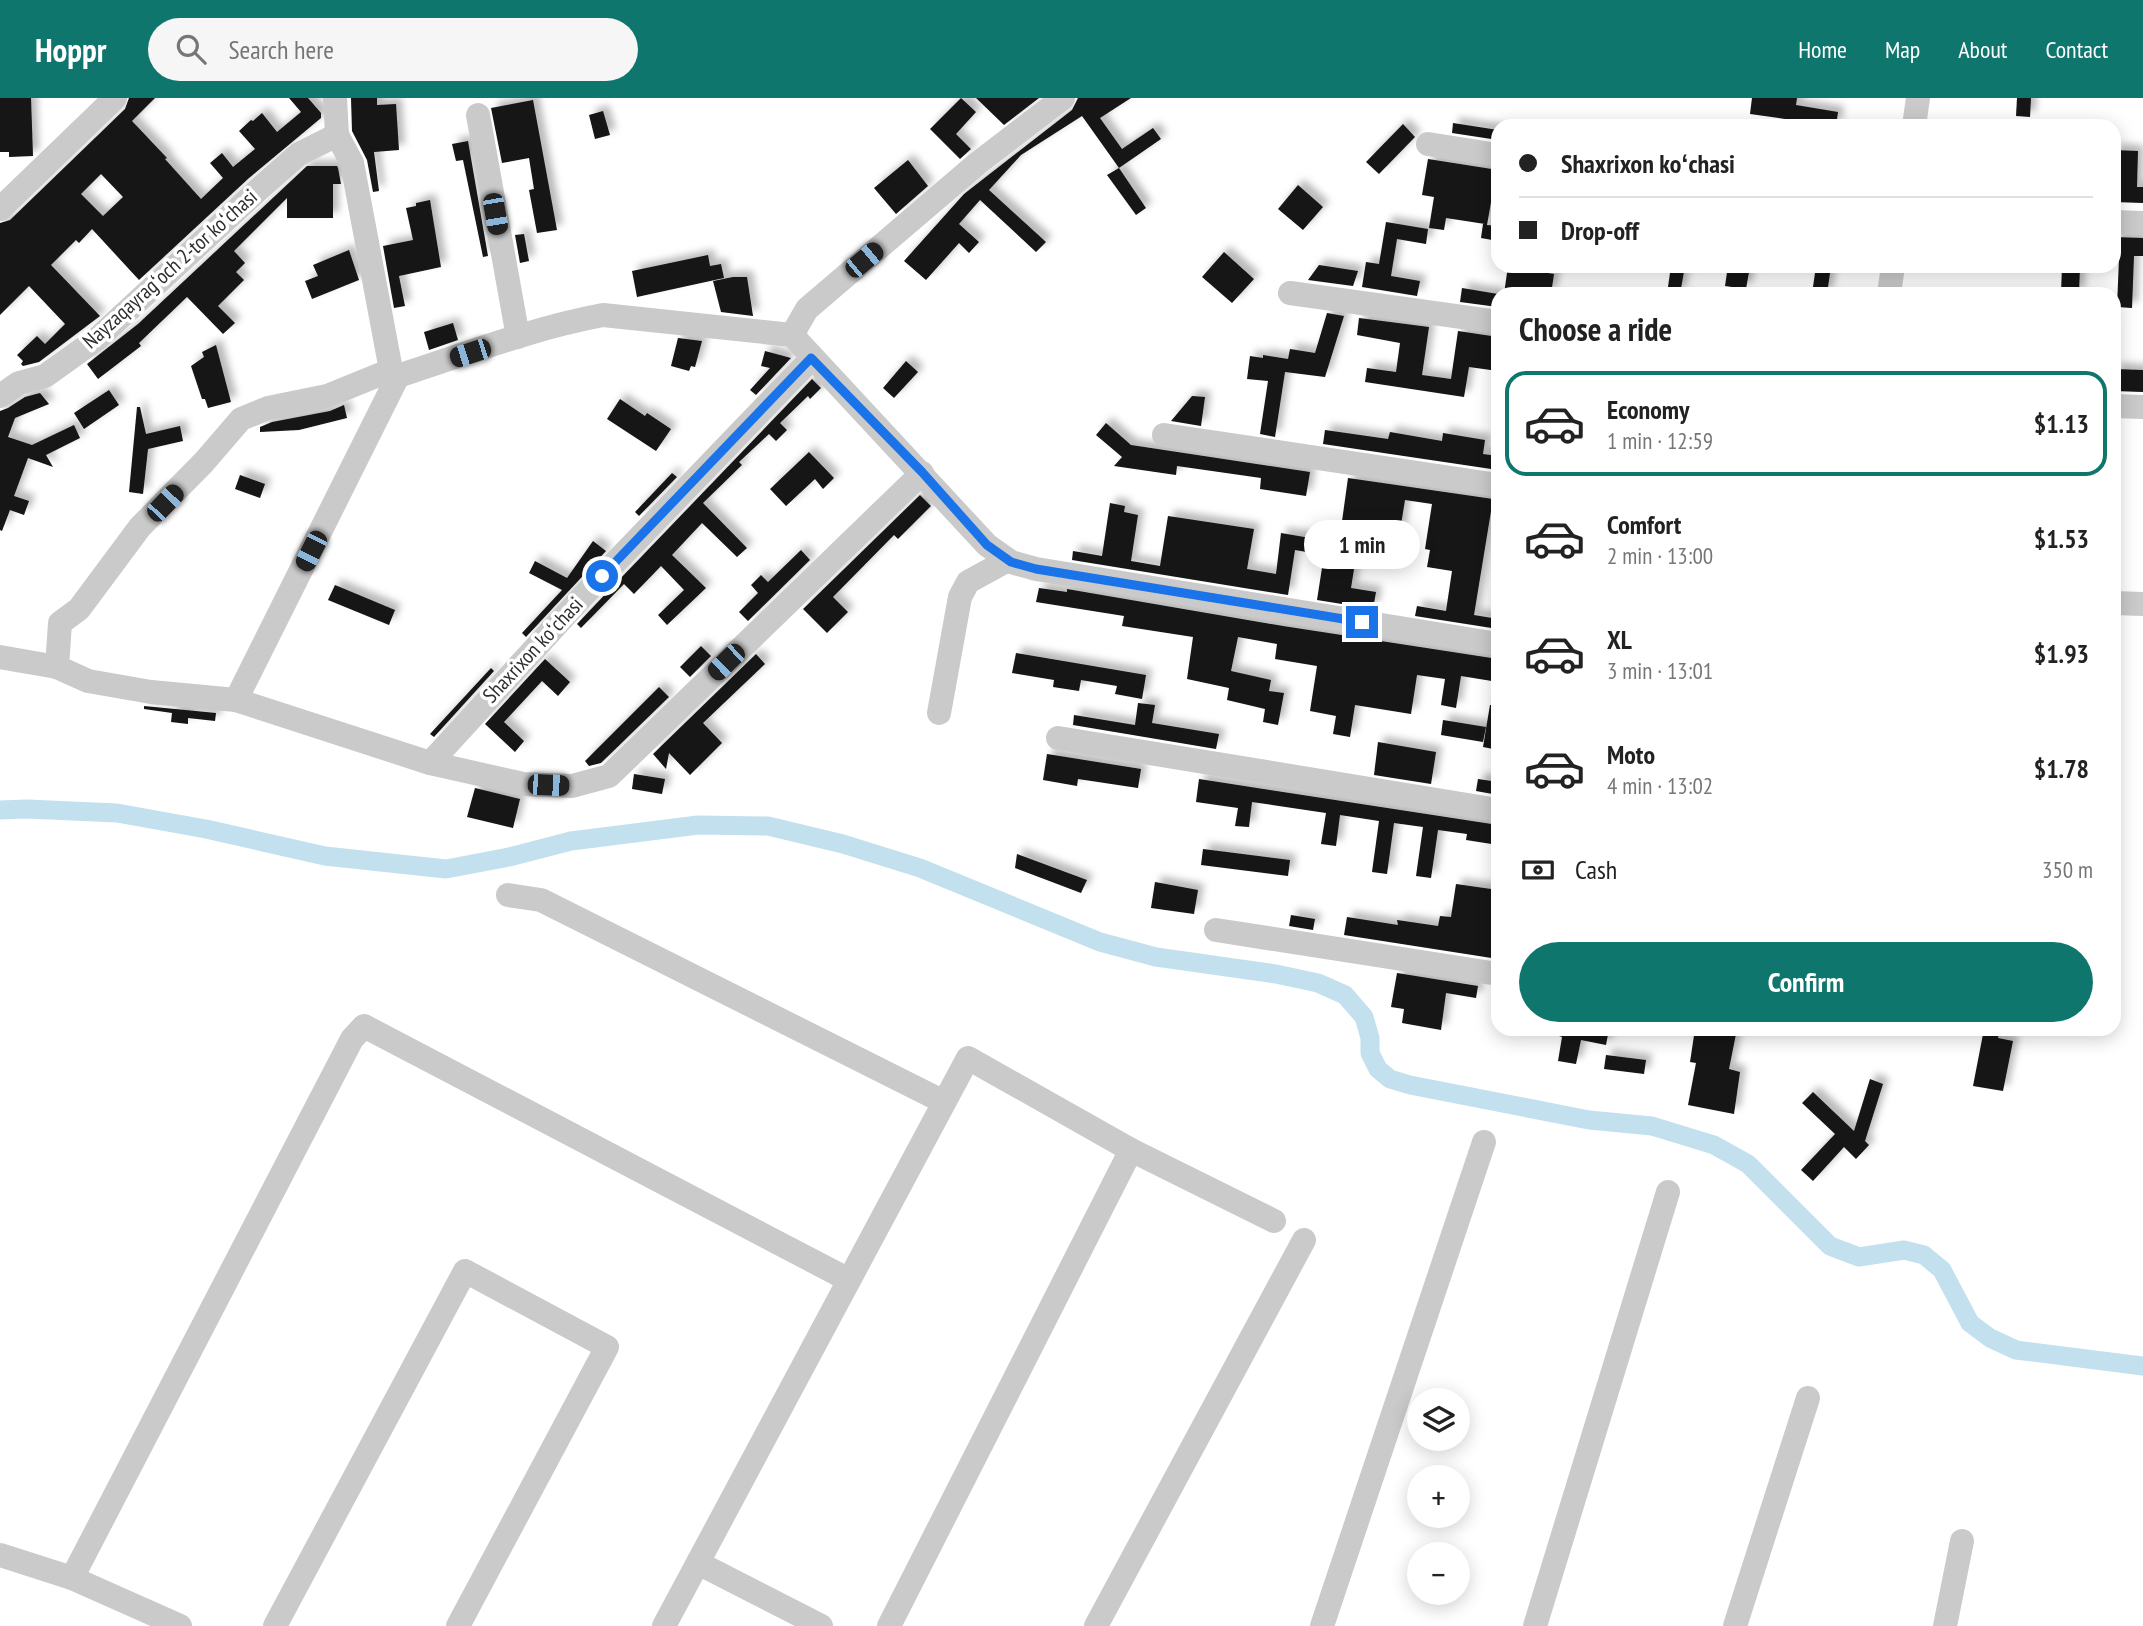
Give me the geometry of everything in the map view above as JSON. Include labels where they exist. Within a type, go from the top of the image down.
[{"type":"street","points":[[0,209],[115,98]]},
{"type":"street","points":[[236,700],[395,373],[352,163],[337,135],[335,98]]},
{"type":"street","points":[[792,335],[807,309],[978,163],[1063,98]]},
{"type":"street","points":[[1915,119],[1918,98]]},
{"type":"street","points":[[478,115],[518,337]]},
{"type":"street","name":"Nayzaqayragʻoch 2-tor koʻchasi","points":[[0,396],[19,383],[45,376],[98,338],[299,154],[337,135]]},
{"type":"street","points":[[1428,144],[1491,154]]},
{"type":"street","points":[[2121,222],[2143,223]]},
{"type":"street","points":[[1290,293],[1491,321]]},
{"type":"street","points":[[57,667],[61,623],[79,609],[140,527],[204,462],[241,419],[268,408],[327,396],[395,373],[573,321],[603,315],[792,335],[987,545],[1009,560],[1036,569],[1491,643]]},
{"type":"street","name":"Shaxrixon koʻchasi","points":[[430,763],[583,596],[811,358]]},
{"type":"street","points":[[2121,406],[2143,407]]},
{"type":"street","points":[[1164,435],[1491,484]]},
{"type":"street","points":[[0,657],[57,667],[88,681],[151,692],[236,700],[430,763],[523,784],[572,786],[609,776],[922,472]]},
{"type":"street","points":[[939,713],[960,597],[968,582],[1009,560]]},
{"type":"street","points":[[2121,603],[2143,604]]},
{"type":"street","points":[[1058,738],[1491,809]]},
{"type":"street","points":[[508,895],[541,900],[944,1102]]},
{"type":"street","points":[[1216,930],[1491,973]]},
{"type":"street","points":[[72,1578],[352,1039],[364,1026],[849,1280]]},
{"type":"street","points":[[664,1626],[968,1058],[1131,1150],[1274,1221]]},
{"type":"street","points":[[1322,1626],[1484,1142]]},
{"type":"street","points":[[890,1626],[1131,1150]]},
{"type":"street","points":[[1535,1626],[1668,1192]]},
{"type":"street","points":[[1096,1626],[1304,1240]]},
{"type":"street","points":[[275,1626],[465,1271],[607,1347],[458,1626]]},
{"type":"street","points":[[1735,1626],[1808,1398]]},
{"type":"street","points":[[1945,1626],[1962,1541]]},
{"type":"street","points":[[0,1555],[72,1578],[180,1626]]},
{"type":"street","points":[[698,1563],[821,1626]]},
{"type":"building","points":[[0,98],[31,98],[33,156],[9,157],[9,152],[0,152]]},
{"type":"building","points":[[129,98],[155,98],[132,121],[201,199],[223,178],[210,163],[222,153],[233,167],[255,149],[239,131],[251,120],[262,113],[277,132],[301,112],[289,98],[308,98],[321,113],[321,118],[249,178],[139,280],[92,229],[79,243],[76,240],[51,265],[100,316],[39,362],[23,366],[23,361],[17,355],[37,336],[45,344],[65,324],[29,286],[0,315],[0,223],[10,220],[125,109]],"holes":[[[101,174],[123,197],[103,216],[81,194]]]},
{"type":"building","points":[[351,98],[377,98],[377,105],[396,104],[399,150],[374,152],[379,191],[373,192],[367,160],[352,131]]},
{"type":"building","points":[[961,98],[976,112],[956,134],[971,149],[960,159],[930,129]]},
{"type":"building","points":[[976,98],[1039,98],[1004,125]]},
{"type":"building","points":[[1078,98],[1131,98],[1100,118],[1122,149],[1153,128],[1161,139],[1119,168],[1082,116],[1021,155],[989,190],[1046,242],[1036,252],[980,200],[959,224],[979,242],[969,253],[959,243],[926,280],[904,261],[964,194],[1072,110]]},
{"type":"building","points":[[1752,98],[1797,98],[1796,105],[1838,112],[1837,119],[1786,119],[1750,114]]},
{"type":"building","points":[[2017,98],[2031,98],[2030,117],[2016,116]]},
{"type":"building","points":[[533,100],[557,230],[537,233],[529,190],[534,189],[529,158],[502,163],[491,108]]},
{"type":"building","points":[[603,111],[610,135],[595,139],[589,115]]},
{"type":"building","points":[[1453,123],[1491,129],[1491,139],[1452,133]]},
{"type":"building","points":[[1403,124],[1415,137],[1379,174],[1366,162]]},
{"type":"building","points":[[468,141],[488,256],[483,257],[463,160],[456,161],[452,144]]},
{"type":"building","points":[[2121,150],[2138,151],[2137,187],[2143,187],[2143,203],[2121,202]]},
{"type":"building","points":[[1428,159],[1491,169],[1491,202],[1487,225],[1491,225],[1491,240],[1481,238],[1485,224],[1446,218],[1444,230],[1429,228],[1434,197],[1422,195]]},
{"type":"building","points":[[908,160],[928,186],[896,214],[874,188]]},
{"type":"building","points":[[307,166],[338,168],[341,184],[333,184],[333,218],[287,218],[287,198],[234,251],[245,263],[236,272],[244,280],[218,306],[235,323],[223,334],[187,297],[139,343],[141,346],[98,379],[87,364],[138,324]]},
{"type":"building","points":[[1119,168],[1146,208],[1136,215],[1107,175]]},
{"type":"building","points":[[1298,185],[1323,207],[1303,230],[1278,209]]},
{"type":"building","points":[[430,200],[441,267],[399,276],[405,306],[394,308],[383,246],[413,240],[406,208]]},
{"type":"building","points":[[1386,222],[1428,229],[1426,244],[1397,239],[1391,276],[1420,281],[1417,296],[1362,287],[1366,262],[1379,264]]},
{"type":"building","points":[[524,234],[529,261],[520,263],[515,235]]},
{"type":"building","points":[[2121,237],[2143,238],[2143,256],[2134,256],[2132,308],[2121,307],[2121,287],[2118,287],[2118,273],[2121,273]]},
{"type":"building","points":[[349,250],[359,280],[312,299],[305,281],[318,276],[313,265]]},
{"type":"building","points":[[1224,252],[1254,279],[1232,303],[1202,277]]},
{"type":"building","points":[[708,255],[710,266],[721,264],[724,278],[637,297],[632,271]]},
{"type":"building","points":[[1319,265],[1358,271],[1353,286],[1308,280]]},
{"type":"building","points":[[1507,273],[1554,274],[1552,287],[1505,287]]},
{"type":"building","points":[[1670,273],[1684,273],[1681,287],[1668,287]]},
{"type":"building","points":[[1727,273],[1749,273],[1746,287],[1725,286]]},
{"type":"building","points":[[1815,273],[1830,273],[1828,287],[1813,287]]},
{"type":"building","points":[[2062,273],[2080,273],[2079,287],[2061,287]]},
{"type":"building","points":[[747,277],[753,316],[721,312],[713,281]]},
{"type":"building","points":[[1462,288],[1491,293],[1491,306],[1460,302]]},
{"type":"building","points":[[1327,313],[1344,316],[1325,377],[1285,372],[1275,437],[1260,434],[1268,381],[1247,379],[1250,356],[1288,359],[1290,349],[1315,353]]},
{"type":"building","points":[[1359,318],[1429,327],[1422,375],[1451,379],[1458,331],[1491,336],[1491,370],[1469,367],[1464,397],[1365,382],[1367,368],[1396,372],[1400,343],[1357,335]]},
{"type":"building","points":[[453,323],[458,340],[429,350],[424,332]]},
{"type":"building","points":[[678,338],[702,341],[695,367],[691,366],[689,371],[671,366]]},
{"type":"building","points":[[216,345],[231,402],[208,408],[205,399],[202,399],[191,366],[204,357],[202,352]]},
{"type":"building","points":[[765,351],[791,358],[756,395],[750,390],[770,368],[761,366]]},
{"type":"building","points":[[906,361],[918,372],[894,398],[883,388]]},
{"type":"building","points":[[2121,369],[2143,370],[2143,392],[2121,391]]},
{"type":"building","points":[[812,379],[821,388],[810,399],[808,396],[780,423],[787,430],[776,441],[769,434],[739,462],[742,465],[703,503],[747,548],[737,557],[702,523],[672,555],[706,588],[667,625],[658,615],[684,590],[661,566],[634,594],[624,584],[581,628],[577,624]]},
{"type":"building","points":[[109,390],[119,405],[84,429],[74,413]]},
{"type":"building","points":[[40,393],[49,404],[15,418],[8,437],[32,445],[74,425],[80,438],[46,455],[53,467],[28,458],[14,496],[29,501],[24,515],[10,510],[2,531],[0,411],[25,397]]},
{"type":"building","points":[[1192,396],[1205,397],[1201,426],[1171,421]]},
{"type":"building","points":[[620,399],[671,429],[656,451],[607,419]]},
{"type":"building","points":[[344,405],[347,418],[299,430],[260,432],[260,427],[272,422],[330,411]]},
{"type":"building","points":[[137,407],[140,407],[146,434],[180,426],[183,441],[148,449],[143,494],[129,492]]},
{"type":"building","points":[[1106,423],[1131,445],[1310,472],[1306,496],[1260,489],[1261,478],[1177,466],[1176,475],[1114,466],[1122,457],[1096,435]]},
{"type":"building","points":[[1325,430],[1388,439],[1390,432],[1442,441],[1443,433],[1485,440],[1483,454],[1491,455],[1491,469],[1323,444]]},
{"type":"building","points":[[809,452],[834,478],[823,489],[815,479],[786,506],[770,489]]},
{"type":"building","points":[[672,473],[677,477],[639,516],[635,512]]},
{"type":"building","points":[[240,475],[265,484],[260,498],[235,489]]},
{"type":"building","points":[[1348,478],[1491,499],[1474,615],[1491,618],[1491,628],[1415,616],[1417,606],[1446,611],[1452,571],[1427,567],[1430,550],[1425,549],[1432,504],[1405,500],[1400,531],[1361,525],[1351,588],[1376,592],[1373,609],[1317,600],[1324,555],[1295,550],[1288,595],[1072,560],[1073,551],[1102,556],[1110,503],[1125,506],[1124,512],[1138,515],[1131,561],[1160,566],[1168,516],[1254,529],[1247,569],[1276,574],[1281,533],[1339,543]]},
{"type":"building","points":[[920,495],[931,506],[898,539],[894,535],[833,597],[848,612],[827,633],[803,609]]},
{"type":"building","points":[[593,541],[606,551],[526,637],[522,633],[562,590],[529,573],[535,561],[567,578]]},
{"type":"building","points":[[801,550],[810,560],[748,621],[739,612],[758,593],[751,585],[761,575],[768,582]]},
{"type":"building","points":[[335,585],[395,610],[389,625],[328,600]]},
{"type":"building","points":[[1039,588],[1067,592],[1067,589],[1491,658],[1491,681],[1461,676],[1456,708],[1441,705],[1445,679],[1417,675],[1411,714],[1355,705],[1350,737],[1333,734],[1336,716],[1310,711],[1317,666],[1275,659],[1277,644],[1238,637],[1231,671],[1271,680],[1269,691],[1284,693],[1278,725],[1263,722],[1265,709],[1227,700],[1229,688],[1187,679],[1193,637],[1122,626],[1124,616],[1036,602]]},
{"type":"building","points":[[701,646],[711,656],[690,677],[680,667]]},
{"type":"building","points":[[1016,653],[1146,675],[1142,699],[1115,694],[1117,686],[1081,680],[1079,691],[1053,687],[1054,680],[1012,673]]},
{"type":"building","points":[[756,654],[765,664],[703,723],[722,743],[690,775],[669,753],[666,769],[653,754]]},
{"type":"building","points":[[545,659],[570,682],[558,696],[542,681],[504,722],[524,741],[515,752],[485,724]]},
{"type":"building","points":[[491,668],[494,671],[434,737],[430,734]]},
{"type":"building","points":[[659,687],[669,697],[601,763],[589,766],[585,761]]},
{"type":"building","points":[[1138,703],[1155,705],[1152,723],[1219,734],[1216,749],[1073,725],[1074,715],[1135,725]]},
{"type":"building","points":[[1490,705],[1491,705],[1491,749],[1483,747]]},
{"type":"building","points":[[144,706],[216,713],[215,721],[188,718],[188,724],[171,722],[172,713],[144,709]]},
{"type":"building","points":[[1443,720],[1486,727],[1483,742],[1441,735]]},
{"type":"building","points":[[1378,742],[1436,752],[1431,784],[1374,775]]},
{"type":"building","points":[[1047,754],[1141,769],[1138,788],[1078,779],[1077,786],[1043,780]]},
{"type":"building","points":[[634,774],[665,779],[662,794],[632,789]]},
{"type":"building","points":[[1199,779],[1491,824],[1491,844],[1466,840],[1467,834],[1438,830],[1431,878],[1416,876],[1423,827],[1394,823],[1387,874],[1372,872],[1379,821],[1340,815],[1336,846],[1321,844],[1326,813],[1252,802],[1249,827],[1235,826],[1238,808],[1196,802]]},
{"type":"building","points":[[1478,779],[1491,781],[1491,794],[1476,791]]},
{"type":"building","points":[[475,788],[520,799],[513,828],[467,817]]},
{"type":"building","points":[[1203,849],[1290,860],[1288,876],[1201,865]]},
{"type":"building","points":[[1017,854],[1087,880],[1081,893],[1015,868]]},
{"type":"building","points":[[1155,882],[1198,890],[1194,914],[1151,908]]},
{"type":"building","points":[[1456,884],[1491,889],[1491,958],[1344,935],[1347,917],[1398,925],[1397,920],[1438,926],[1440,916],[1451,917]]},
{"type":"building","points":[[1291,915],[1315,919],[1313,930],[1289,926]]},
{"type":"building","points":[[1397,973],[1478,986],[1476,998],[1446,993],[1441,1030],[1402,1023],[1404,1009],[1391,1007]]},
{"type":"building","points":[[1559,1036],[1608,1036],[1606,1045],[1581,1040],[1576,1064],[1558,1061],[1562,1037]]},
{"type":"building","points":[[1694,1036],[1736,1036],[1729,1069],[1740,1072],[1734,1114],[1688,1105],[1696,1063],[1690,1062]]},
{"type":"building","points":[[1983,1036],[1998,1036],[2013,1041],[2003,1091],[1973,1086]]},
{"type":"building","points":[[1606,1055],[1646,1060],[1644,1074],[1604,1069]]},
{"type":"building","points":[[1870,1079],[1883,1084],[1865,1141],[1869,1145],[1856,1159],[1844,1147],[1813,1181],[1801,1170],[1835,1134],[1802,1103],[1813,1092],[1854,1131]]},
{"type":"waterway","points":[[0,810],[117,813],[206,829],[325,856],[446,869],[571,841],[698,825],[768,826],[843,844],[920,868],[1100,942],[1156,957],[1276,974],[1318,983],[1345,995],[1364,1017],[1370,1038],[1370,1053],[1378,1069],[1390,1079],[1589,1120],[1652,1126],[1714,1145],[1748,1164],[1830,1246],[1859,1257],[1904,1250],[1924,1255],[1942,1270],[1970,1323],[1990,1338],[2016,1350],[2143,1366]]},
{"type":"route","points":[[602,576],[811,358],[922,472],[987,545],[1011,562],[1036,569],[1362,622]]}]
